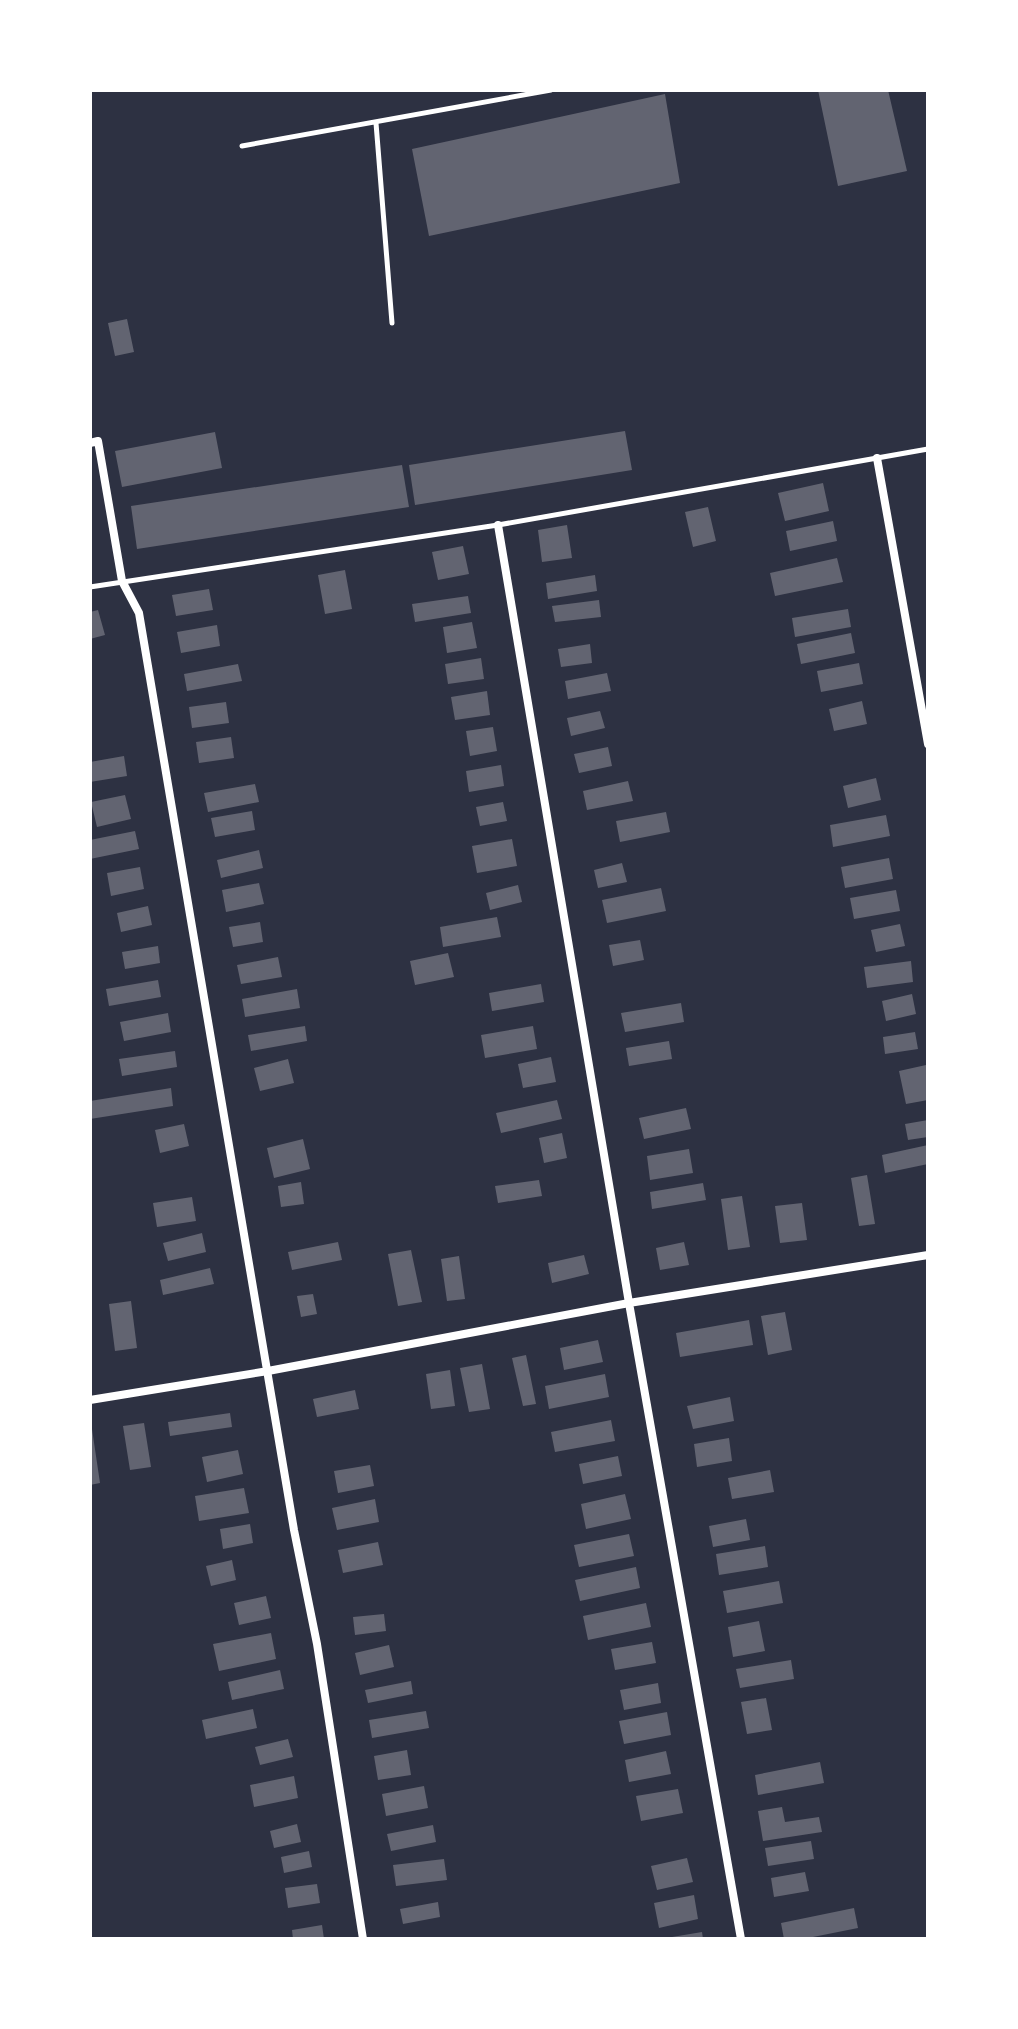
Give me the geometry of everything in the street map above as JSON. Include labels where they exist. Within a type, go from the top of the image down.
[{"type":"street","points":[[90,443],[98,441],[122,581],[139,613],[294,1530],[317,1644],[363,1939]]},
{"type":"street","points":[[877,458],[928,744]]},
{"type":"street","points":[[498,525],[629,1303],[741,1939]]},
{"type":"street","points":[[90,1400],[268,1371],[629,1303],[928,1255]]},
{"type":"lane","points":[[242,146],[551,90]]},
{"type":"lane","points":[[376,123],[392,323]]},
{"type":"lane","points":[[90,587],[498,525],[928,449]]},
{"type":"building","points":[[818,90],[888,90],[907,171],[838,186]]},
{"type":"building","points":[[665,94],[680,183],[429,236],[412,149]]},
{"type":"building","points":[[127,319],[134,352],[115,356],[108,323]]},
{"type":"building","points":[[625,431],[632,470],[415,505],[409,465]]},
{"type":"building","points":[[215,432],[222,468],[122,487],[115,451]]},
{"type":"building","points":[[402,465],[409,507],[137,549],[131,506]]},
{"type":"building","points":[[823,483],[829,511],[785,521],[778,493]]},
{"type":"building","points":[[708,507],[716,541],[693,547],[685,512]]},
{"type":"building","points":[[833,521],[837,541],[790,551],[786,531]]},
{"type":"building","points":[[567,525],[572,558],[542,562],[538,530]]},
{"type":"building","points":[[463,546],[469,574],[438,580],[432,552]]},
{"type":"building","points":[[837,558],[843,582],[775,596],[770,573]]},
{"type":"building","points":[[345,570],[352,609],[325,614],[318,575]]},
{"type":"building","points":[[595,575],[597,591],[548,599],[546,583]]},
{"type":"building","points":[[209,589],[213,610],[176,616],[172,595]]},
{"type":"building","points":[[468,596],[471,613],[415,622],[412,604]]},
{"type":"building","points":[[599,600],[601,617],[555,622],[552,606]]},
{"type":"building","points":[[848,609],[851,627],[795,637],[792,618]]},
{"type":"building","points":[[98,610],[105,635],[90,639],[90,612]]},
{"type":"building","points":[[472,622],[477,648],[447,653],[443,627]]},
{"type":"building","points":[[217,625],[220,646],[181,653],[177,632]]},
{"type":"building","points":[[851,633],[855,653],[801,664],[797,644]]},
{"type":"building","points":[[590,644],[592,663],[561,667],[558,649]]},
{"type":"building","points":[[481,658],[484,679],[448,684],[445,664]]},
{"type":"building","points":[[859,663],[863,684],[821,692],[817,671]]},
{"type":"building","points":[[238,664],[242,681],[187,691],[184,674]]},
{"type":"building","points":[[607,673],[611,691],[568,699],[565,681]]},
{"type":"building","points":[[487,691],[490,715],[455,720],[451,697]]},
{"type":"building","points":[[862,701],[867,724],[834,731],[829,709]]},
{"type":"building","points":[[226,702],[229,723],[192,728],[189,707]]},
{"type":"building","points":[[600,711],[605,728],[571,736],[567,718]]},
{"type":"building","points":[[493,727],[497,751],[470,756],[466,731]]},
{"type":"building","points":[[231,737],[234,758],[199,763],[196,742]]},
{"type":"building","points":[[608,747],[612,766],[579,773],[574,754]]},
{"type":"building","points":[[124,756],[127,776],[90,782],[90,762]]},
{"type":"building","points":[[501,765],[504,786],[469,792],[466,771]]},
{"type":"building","points":[[876,778],[881,800],[848,808],[843,786]]},
{"type":"building","points":[[628,781],[633,801],[587,810],[583,791]]},
{"type":"building","points":[[255,784],[259,802],[208,812],[204,793]]},
{"type":"building","points":[[125,795],[131,819],[97,827],[91,802]]},
{"type":"building","points":[[503,802],[507,821],[480,826],[476,807]]},
{"type":"building","points":[[252,811],[255,830],[215,837],[211,818]]},
{"type":"building","points":[[666,812],[670,832],[620,842],[616,821]]},
{"type":"building","points":[[886,815],[890,836],[833,847],[830,825]]},
{"type":"building","points":[[135,831],[139,849],[90,859],[90,840]]},
{"type":"building","points":[[512,839],[517,866],[477,873],[472,846]]},
{"type":"building","points":[[259,850],[263,868],[221,878],[217,860]]},
{"type":"building","points":[[889,858],[893,879],[845,888],[841,867]]},
{"type":"building","points":[[622,863],[627,882],[598,888],[594,870]]},
{"type":"building","points":[[140,867],[144,889],[111,896],[107,873]]},
{"type":"building","points":[[259,883],[264,904],[226,912],[222,890]]},
{"type":"building","points":[[518,885],[522,902],[490,910],[486,893]]},
{"type":"building","points":[[661,888],[666,911],[607,923],[602,900]]},
{"type":"building","points":[[896,890],[900,911],[854,919],[850,898]]},
{"type":"building","points":[[148,906],[152,925],[121,932],[117,913]]},
{"type":"building","points":[[497,917],[501,937],[443,947],[440,927]]},
{"type":"building","points":[[260,922],[263,942],[233,947],[229,927]]},
{"type":"building","points":[[900,924],[905,946],[876,952],[871,930]]},
{"type":"building","points":[[640,940],[644,960],[613,966],[609,945]]},
{"type":"building","points":[[158,946],[160,963],[125,969],[122,952]]},
{"type":"building","points":[[448,953],[454,977],[415,985],[410,961]]},
{"type":"building","points":[[278,957],[282,977],[241,984],[237,965]]},
{"type":"building","points":[[911,961],[913,982],[867,988],[864,967]]},
{"type":"building","points":[[158,980],[161,997],[109,1006],[106,989]]},
{"type":"building","points":[[541,984],[544,1002],[492,1011],[489,993]]},
{"type":"building","points":[[297,989],[300,1008],[245,1017],[242,999]]},
{"type":"building","points":[[912,994],[916,1014],[886,1021],[882,1001]]},
{"type":"building","points":[[681,1003],[684,1022],[625,1032],[621,1013]]},
{"type":"building","points":[[168,1013],[171,1032],[124,1041],[120,1022]]},
{"type":"building","points":[[305,1026],[307,1041],[251,1051],[248,1035]]},
{"type":"building","points":[[533,1026],[537,1049],[485,1058],[481,1035]]},
{"type":"building","points":[[915,1032],[918,1049],[885,1054],[883,1037]]},
{"type":"building","points":[[669,1041],[672,1059],[629,1066],[626,1048]]},
{"type":"building","points":[[175,1051],[177,1067],[122,1076],[119,1059]]},
{"type":"building","points":[[551,1057],[556,1082],[523,1088],[518,1064]]},
{"type":"building","points":[[288,1059],[294,1083],[260,1091],[254,1068]]},
{"type":"building","points":[[926,1065],[928,1100],[906,1104],[899,1071]]},
{"type":"building","points":[[171,1088],[173,1106],[90,1119],[90,1101]]},
{"type":"building","points":[[557,1100],[562,1119],[501,1133],[496,1113]]},
{"type":"building","points":[[686,1108],[691,1129],[644,1139],[639,1118]]},
{"type":"building","points":[[928,1120],[928,1137],[908,1140],[905,1124]]},
{"type":"building","points":[[184,1124],[189,1146],[160,1153],[155,1130]]},
{"type":"building","points":[[562,1133],[567,1158],[544,1163],[539,1138]]},
{"type":"building","points":[[303,1139],[310,1169],[274,1178],[267,1148]]},
{"type":"building","points":[[928,1145],[928,1164],[885,1173],[882,1155]]},
{"type":"building","points":[[689,1149],[693,1173],[650,1180],[647,1156]]},
{"type":"building","points":[[867,1175],[875,1224],[859,1226],[851,1178]]},
{"type":"building","points":[[539,1180],[542,1196],[498,1203],[495,1186]]},
{"type":"building","points":[[301,1182],[304,1204],[281,1207],[278,1186]]},
{"type":"building","points":[[703,1183],[706,1200],[652,1209],[650,1192]]},
{"type":"building","points":[[742,1196],[750,1247],[728,1250],[721,1199]]},
{"type":"building","points":[[192,1197],[196,1221],[157,1227],[153,1203]]},
{"type":"building","points":[[802,1203],[807,1240],[780,1243],[775,1206]]},
{"type":"building","points":[[202,1233],[206,1252],[168,1261],[163,1243]]},
{"type":"building","points":[[338,1242],[342,1260],[292,1270],[288,1252]]},
{"type":"building","points":[[684,1242],[689,1265],[660,1270],[656,1248]]},
{"type":"building","points":[[411,1250],[422,1302],[398,1306],[388,1254]]},
{"type":"building","points":[[584,1255],[589,1274],[552,1283],[548,1263]]},
{"type":"building","points":[[459,1256],[465,1299],[447,1301],[441,1259]]},
{"type":"building","points":[[210,1268],[214,1284],[163,1295],[160,1280]]},
{"type":"building","points":[[313,1294],[317,1314],[301,1317],[297,1296]]},
{"type":"building","points":[[131,1301],[137,1348],[115,1351],[109,1304]]},
{"type":"building","points":[[785,1312],[792,1350],[768,1355],[761,1316]]},
{"type":"building","points":[[749,1320],[753,1345],[680,1357],[676,1333]]},
{"type":"building","points":[[598,1340],[603,1362],[564,1370],[560,1348]]},
{"type":"building","points":[[526,1355],[536,1404],[523,1406],[512,1358]]},
{"type":"building","points":[[482,1364],[490,1409],[469,1412],[460,1368]]},
{"type":"building","points":[[450,1370],[455,1406],[431,1409],[426,1374]]},
{"type":"building","points":[[605,1374],[609,1397],[549,1409],[545,1386]]},
{"type":"building","points":[[355,1390],[359,1409],[317,1417],[313,1399]]},
{"type":"building","points":[[730,1397],[734,1421],[693,1429],[687,1406]]},
{"type":"building","points":[[230,1413],[232,1427],[170,1436],[168,1422]]},
{"type":"building","points":[[611,1420],[615,1441],[555,1452],[551,1432]]},
{"type":"building","points":[[144,1423],[151,1467],[130,1470],[123,1426]]},
{"type":"building","points":[[90,1429],[100,1483],[90,1485]]},
{"type":"building","points":[[729,1438],[732,1461],[697,1467],[694,1444]]},
{"type":"building","points":[[238,1450],[243,1474],[207,1482],[202,1457]]},
{"type":"building","points":[[618,1456],[622,1476],[583,1484],[579,1464]]},
{"type":"building","points":[[370,1465],[374,1486],[338,1493],[334,1471]]},
{"type":"building","points":[[770,1470],[774,1492],[732,1499],[728,1478]]},
{"type":"building","points":[[244,1488],[249,1513],[199,1521],[195,1496]]},
{"type":"building","points":[[625,1494],[631,1519],[586,1529],[581,1504]]},
{"type":"building","points":[[375,1499],[379,1522],[337,1530],[332,1508]]},
{"type":"building","points":[[746,1519],[750,1540],[713,1547],[709,1526]]},
{"type":"building","points":[[250,1524],[253,1543],[223,1549],[220,1529]]},
{"type":"building","points":[[629,1534],[634,1556],[579,1567],[574,1545]]},
{"type":"building","points":[[378,1542],[383,1565],[343,1573],[338,1550]]},
{"type":"building","points":[[765,1546],[768,1567],[719,1575],[716,1554]]},
{"type":"building","points":[[232,1560],[236,1580],[211,1586],[206,1566]]},
{"type":"building","points":[[636,1567],[640,1588],[580,1601],[575,1580]]},
{"type":"building","points":[[779,1581],[783,1603],[727,1613],[723,1591]]},
{"type":"building","points":[[266,1596],[271,1618],[239,1625],[234,1603]]},
{"type":"building","points":[[646,1603],[651,1627],[588,1640],[583,1616]]},
{"type":"building","points":[[384,1614],[386,1631],[355,1635],[353,1617]]},
{"type":"building","points":[[759,1621],[765,1651],[733,1657],[728,1627]]},
{"type":"building","points":[[271,1633],[276,1659],[219,1671],[213,1644]]},
{"type":"building","points":[[652,1642],[656,1663],[615,1670],[611,1649]]},
{"type":"building","points":[[389,1645],[394,1667],[360,1675],[355,1653]]},
{"type":"building","points":[[791,1660],[794,1679],[740,1688],[736,1669]]},
{"type":"building","points":[[280,1670],[284,1689],[232,1700],[228,1682]]},
{"type":"building","points":[[411,1681],[413,1694],[368,1703],[365,1690]]},
{"type":"building","points":[[658,1683],[661,1703],[624,1710],[620,1690]]},
{"type":"building","points":[[766,1698],[772,1730],[747,1734],[741,1702]]},
{"type":"building","points":[[253,1709],[257,1728],[206,1739],[202,1720]]},
{"type":"building","points":[[426,1711],[429,1728],[372,1738],[369,1720]]},
{"type":"building","points":[[667,1712],[671,1735],[624,1744],[619,1721]]},
{"type":"building","points":[[288,1739],[293,1757],[260,1765],[255,1747]]},
{"type":"building","points":[[407,1750],[411,1775],[378,1780],[374,1756]]},
{"type":"building","points":[[666,1751],[671,1774],[629,1782],[625,1760]]},
{"type":"building","points":[[820,1762],[824,1783],[758,1795],[755,1775]]},
{"type":"building","points":[[294,1776],[298,1798],[254,1807],[250,1785]]},
{"type":"building","points":[[424,1786],[428,1808],[386,1816],[382,1794]]},
{"type":"building","points":[[678,1789],[683,1813],[641,1821],[636,1796]]},
{"type":"building","points":[[782,1807],[785,1822],[819,1817],[822,1832],[763,1841],[758,1811]]},
{"type":"building","points":[[297,1824],[301,1842],[274,1848],[270,1831]]},
{"type":"building","points":[[433,1825],[436,1842],[391,1851],[387,1834]]},
{"type":"building","points":[[811,1841],[814,1859],[768,1866],[765,1848]]},
{"type":"building","points":[[309,1851],[312,1867],[284,1873],[281,1857]]},
{"type":"building","points":[[687,1858],[693,1882],[657,1890],[651,1866]]},
{"type":"building","points":[[444,1859],[447,1880],[396,1886],[393,1865]]},
{"type":"building","points":[[805,1872],[809,1891],[774,1897],[771,1878]]},
{"type":"building","points":[[317,1884],[320,1903],[288,1908],[285,1888]]},
{"type":"building","points":[[694,1895],[698,1919],[659,1928],[654,1903]]},
{"type":"building","points":[[438,1902],[440,1917],[403,1924],[400,1909]]},
{"type":"building","points":[[854,1908],[858,1928],[803,1939],[784,1939],[781,1923]]},
{"type":"building","points":[[322,1925],[324,1939],[293,1939],[292,1930]]},
{"type":"building","points":[[702,1932],[703,1939],[672,1939],[672,1937]]}]
